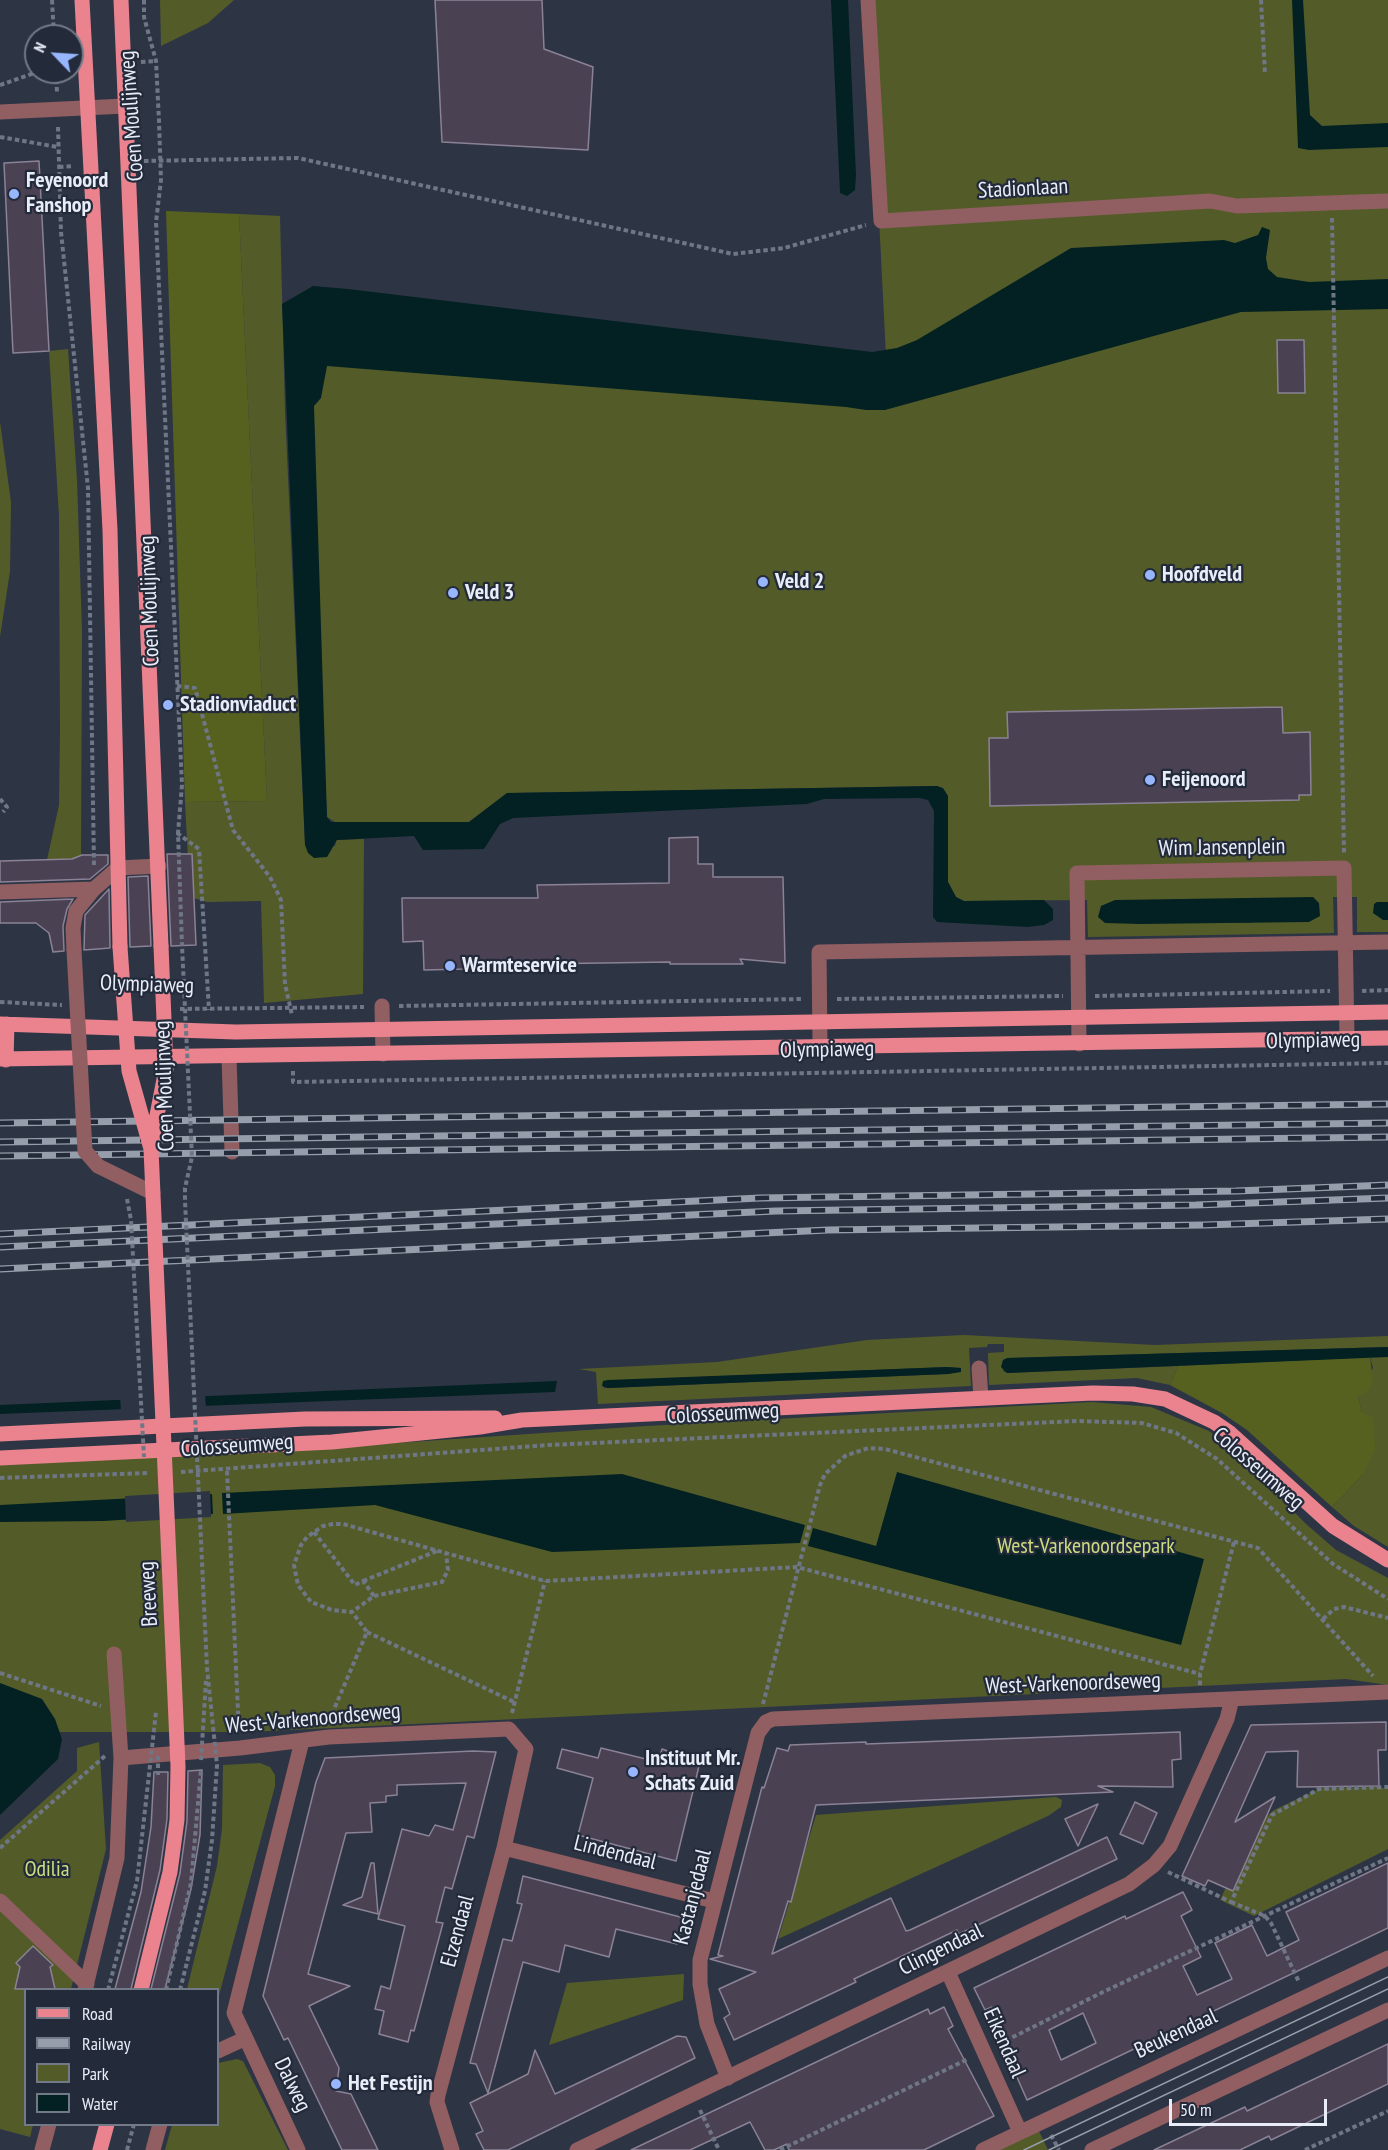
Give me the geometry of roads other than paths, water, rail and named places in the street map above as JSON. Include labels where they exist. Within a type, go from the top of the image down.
[{"type":"main road","name":"Coen Moulijnweg","points":[[82,0],[97,244],[110,530],[120,947],[129,1071],[151,1149],[153,1193]]},
{"type":"main road","name":"Coen Moulijnweg","points":[[121,0],[166,1069],[151,1149]]},
{"type":"main road","name":"Olympiaweg","points":[[1388,1012],[202,1032],[3,1024],[3,1060],[1388,1038]]},
{"type":"main road","name":"Breeweg","points":[[141,1988],[170,1872],[178,1790],[153,1193]]},
{"type":"main road","name":"Colosseumweg","points":[[0,1458],[332,1442],[457,1430],[522,1420],[1094,1392],[1133,1394],[1182,1406],[1230,1433],[1333,1526],[1388,1560]]},
{"type":"main road","name":"Colosseumweg","points":[[0,1434],[305,1419],[481,1417],[522,1420]]},
{"type":"main road","points":[[100,2150],[106,2126]]},
{"type":"street","name":"Stadionlaan","points":[[868,0],[881,221],[1210,201],[1238,206],[1331,205],[1388,201]]},
{"type":"street","points":[[0,112],[125,106]]},
{"type":"street","points":[[153,1193],[98,1166],[85,1151],[73,928],[76,911],[94,889],[118,868],[159,866]]},
{"type":"street","name":"Wim Jansenplein","points":[[1079,1018],[1077,873],[1344,868],[1346,943]]},
{"type":"street","points":[[0,892],[94,889]]},
{"type":"street","name":"Olympiaweg","points":[[820,1046],[819,952],[1388,942]]},
{"type":"street","points":[[1346,943],[1347,1038]]},
{"type":"street","points":[[382,1006],[382,1054]]},
{"type":"street","points":[[1079,1018],[1079,1044]]},
{"type":"street","points":[[229,1057],[232,1152]]},
{"type":"street","points":[[980,1368],[981,1398]]},
{"type":"street","points":[[86,1987],[117,1858],[121,1742],[114,1654]]},
{"type":"street","name":"West-Varkenoordseweg","points":[[761,1726],[773,1719],[1388,1692]]},
{"type":"street","name":"Clingendaal","points":[[577,2150],[1130,1884],[1154,1865],[1170,1846],[1227,1719],[1232,1698]]},
{"type":"street","name":"Kastanjedaal","points":[[728,2078],[707,2025],[700,1984],[700,1960],[761,1726]]},
{"type":"street","name":"West-Varkenoordseweg","points":[[121,1758],[302,1742],[329,1737],[509,1729]]},
{"type":"street","name":"Elzendaal","points":[[452,2150],[437,2102],[504,1848],[526,1749],[509,1729]]},
{"type":"street","points":[[219,2051],[244,2039],[234,2013],[302,1742]]},
{"type":"street","name":"Lindendaal","points":[[504,1848],[714,1901]]},
{"type":"street","points":[[0,1901],[86,1987]]},
{"type":"street","name":"Beukendaal","points":[[983,2150],[1388,1958]]},
{"type":"street","name":"Eikendaal","points":[[948,1972],[1020,2132]]},
{"type":"street","points":[[1092,2150],[1388,2010]]},
{"type":"street","name":"Dalweg","points":[[244,2039],[298,2150]]},
{"type":"street","points":[[42,2150],[48,2126]]},
{"type":"street","points":[[153,2150],[159,2126]]},
{"type":"water","points":[[831,0],[848,0],[856,175],[855,190],[847,196],[840,193]]},
{"type":"water","points":[[1292,0],[1303,0],[1310,115],[1322,126],[1388,123],[1388,147],[1309,150],[1298,148]]},
{"type":"water","points":[[1262,227],[1270,230],[1266,258],[1268,269],[1277,277],[1309,282],[1388,279],[1388,309],[1241,312],[885,410],[327,366],[321,398],[314,406],[327,817],[331,822],[469,822],[507,793],[937,786],[943,788],[948,796],[948,882],[956,897],[964,901],[1044,900],[1053,909],[1053,920],[1044,925],[1028,927],[937,922],[933,917],[934,811],[928,800],[919,798],[824,799],[807,804],[513,818],[500,824],[484,849],[423,850],[414,836],[337,840],[327,857],[314,858],[308,853],[305,845],[282,304],[313,286],[872,352],[897,348],[917,340],[1071,248],[1224,240],[1235,243],[1258,235]]},
{"type":"water","points":[[1313,897],[1319,903],[1320,916],[1309,922],[1140,924],[1105,923],[1098,917],[1101,906],[1115,900]]},
{"type":"water","points":[[1388,902],[1388,920],[1383,920],[1373,913],[1374,904]]},
{"type":"water","points":[[1388,1347],[1388,1357],[1007,1373],[1001,1367],[1003,1360],[1007,1358]]},
{"type":"water","points":[[961,1368],[961,1372],[608,1388],[602,1386],[603,1381],[608,1380]]},
{"type":"water","points":[[557,1381],[555,1392],[0,1414],[0,1405]]},
{"type":"water","points":[[897,1472],[1204,1559],[1181,1645],[808,1546],[813,1528],[876,1546]]},
{"type":"water","points":[[622,1474],[805,1525],[800,1543],[552,1552],[375,1505],[223,1514],[222,1493]]},
{"type":"water","points":[[212,1494],[213,1514],[104,1521],[0,1522],[0,1505]]},
{"type":"water","points":[[0,1683],[42,1699],[55,1719],[62,1739],[58,1759],[0,1815]]},
{"type":"tram line","points":[[1024,2150],[1388,1977]]},
{"type":"tram line","points":[[1049,2150],[1388,1989]]},
{"type":"railway","points":[[0,1123],[1388,1104]]},
{"type":"railway","points":[[0,1142],[1388,1123]]},
{"type":"railway","points":[[0,1156],[1388,1137]]},
{"type":"railway","points":[[0,1234],[760,1198],[1236,1191],[1388,1185]]},
{"type":"railway","points":[[0,1247],[776,1211],[1196,1205],[1388,1198]]},
{"type":"railway","points":[[0,1269],[828,1230],[1204,1225],[1388,1219]]},
{"type":"place","name":"Feyenoord Fanshop","points":[[14,194]]},
{"type":"place","name":"Hoofdveld","points":[[1150,575]]},
{"type":"place","name":"Veld 2","points":[[763,582]]},
{"type":"place","name":"Veld 3","points":[[453,593]]},
{"type":"place","name":"Stadionviaduct","points":[[168,705]]},
{"type":"place","name":"Feijenoord","points":[[1150,780]]},
{"type":"place","name":"Warmteservice","points":[[450,966]]},
{"type":"place","name":"Instituut Mr. Schats Zuid","points":[[633,1772]]},
{"type":"place","name":"Het Festijn","points":[[336,2084]]},
{"type":"park label","name":"West-Varkenoordsepark","points":[[1086,1547]]},
{"type":"park label","name":"Odilia","points":[[47,1870]]}]
